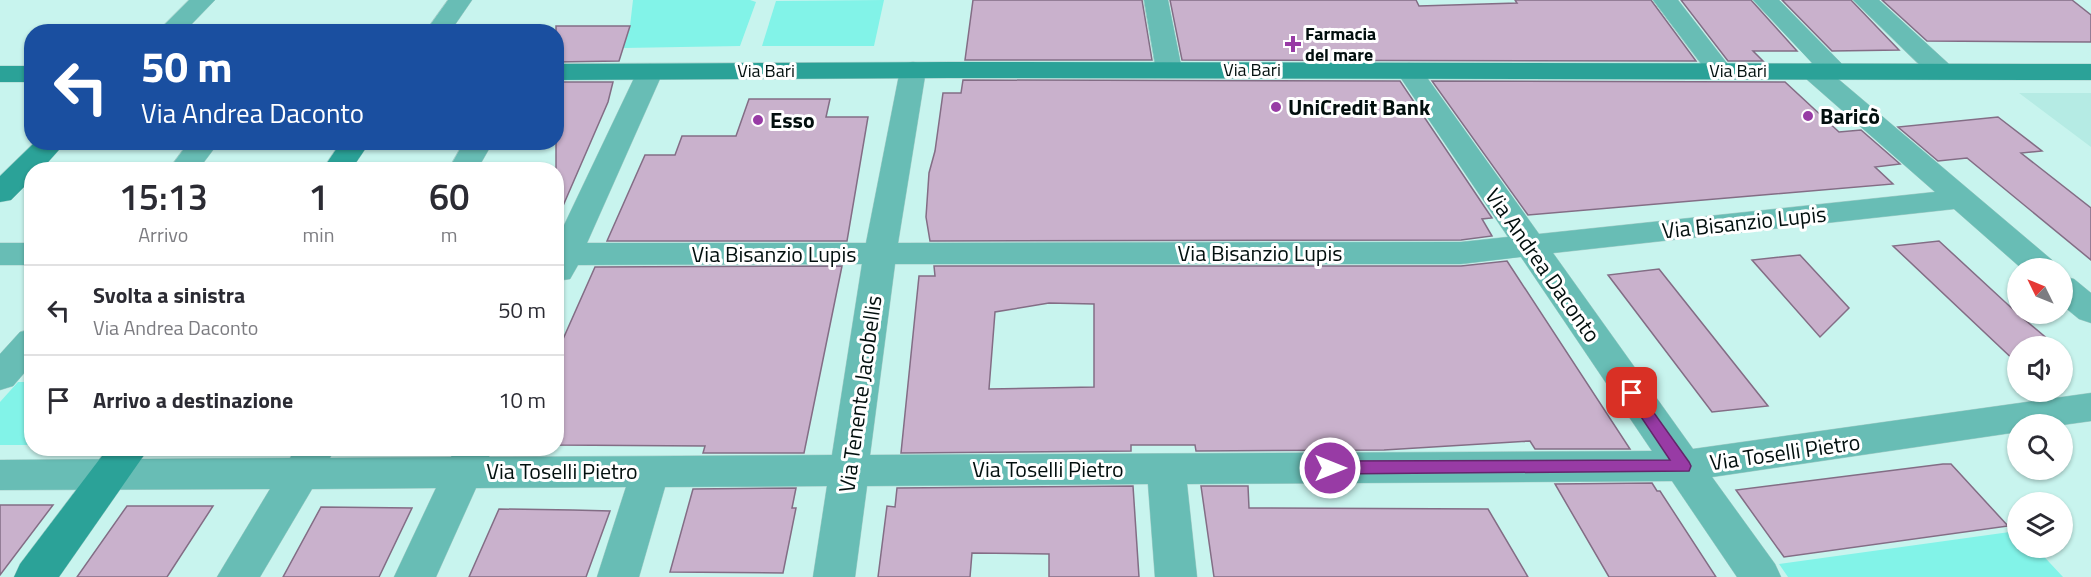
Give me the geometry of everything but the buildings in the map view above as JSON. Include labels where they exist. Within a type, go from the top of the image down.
[{"type":"main road","name":"Via Bari","points":[[564,72],[1169,70],[2091,72]]},
{"type":"main road","points":[[32,162],[44,150]]},
{"type":"main road","points":[[0,193],[24,169]]},
{"type":"main road","points":[[35,577],[120,462]]},
{"type":"street","points":[[177,24],[202,0]]},
{"type":"street","points":[[443,24],[460,0]]},
{"type":"street","points":[[1156,0],[1169,70]]},
{"type":"street","points":[[1665,0],[1720,71]]},
{"type":"street","points":[[1765,0],[1824,71],[1960,199],[2029,258]]},
{"type":"street","points":[[1865,0],[1941,71]]},
{"type":"street","name":"Via Tenente Jacobellis","points":[[834,577],[880,254],[913,70]]},
{"type":"street","name":"Via Andrea Daconto","points":[[1409,71],[1760,577]]},
{"type":"street","points":[[564,253],[650,72]]},
{"type":"street","points":[[189,162],[198,150]]},
{"type":"street","name":"Via Bisanzio Lupis","points":[[564,261],[880,254],[1461,253],[1960,199]]},
{"type":"street","points":[[0,254],[24,254]]},
{"type":"street","points":[[2073,296],[2091,311]]},
{"type":"street","points":[[0,377],[24,350]]},
{"type":"street","name":"Via Toselli Pietro","points":[[0,475],[120,462],[469,460],[650,471],[1683,466],[2091,407]]},
{"type":"street","points":[[416,577],[469,460]]},
{"type":"street","points":[[238,577],[308,461]]},
{"type":"street","points":[[1166,468],[1176,577]]},
{"type":"street","points":[[618,577],[650,471]]},
{"type":"shaded area","points":[[633,0],[750,0],[756,2],[740,46],[623,48],[630,26]]},
{"type":"shaded area","points":[[884,0],[874,46],[762,46],[776,1]]},
{"type":"shaded area","points":[[2019,93],[2091,93],[2091,147]]},
{"type":"shaded area","points":[[18,382],[24,382],[24,445],[0,445],[0,402]]},
{"type":"shaded area","points":[[2007,532],[2007,558],[2045,558],[2063,577],[1788,577],[1779,564]]},
{"type":"place","name":"Farmacia del mare","points":[[1293,44]]},
{"type":"place","name":"UniCredit Bank","points":[[1276,107]]},
{"type":"place","name":"Baricò","points":[[1808,116]]},
{"type":"place","name":"Esso","points":[[758,120]]},
{"type":"route","points":[[1330,468],[1683,466],[1632,393]]}]
